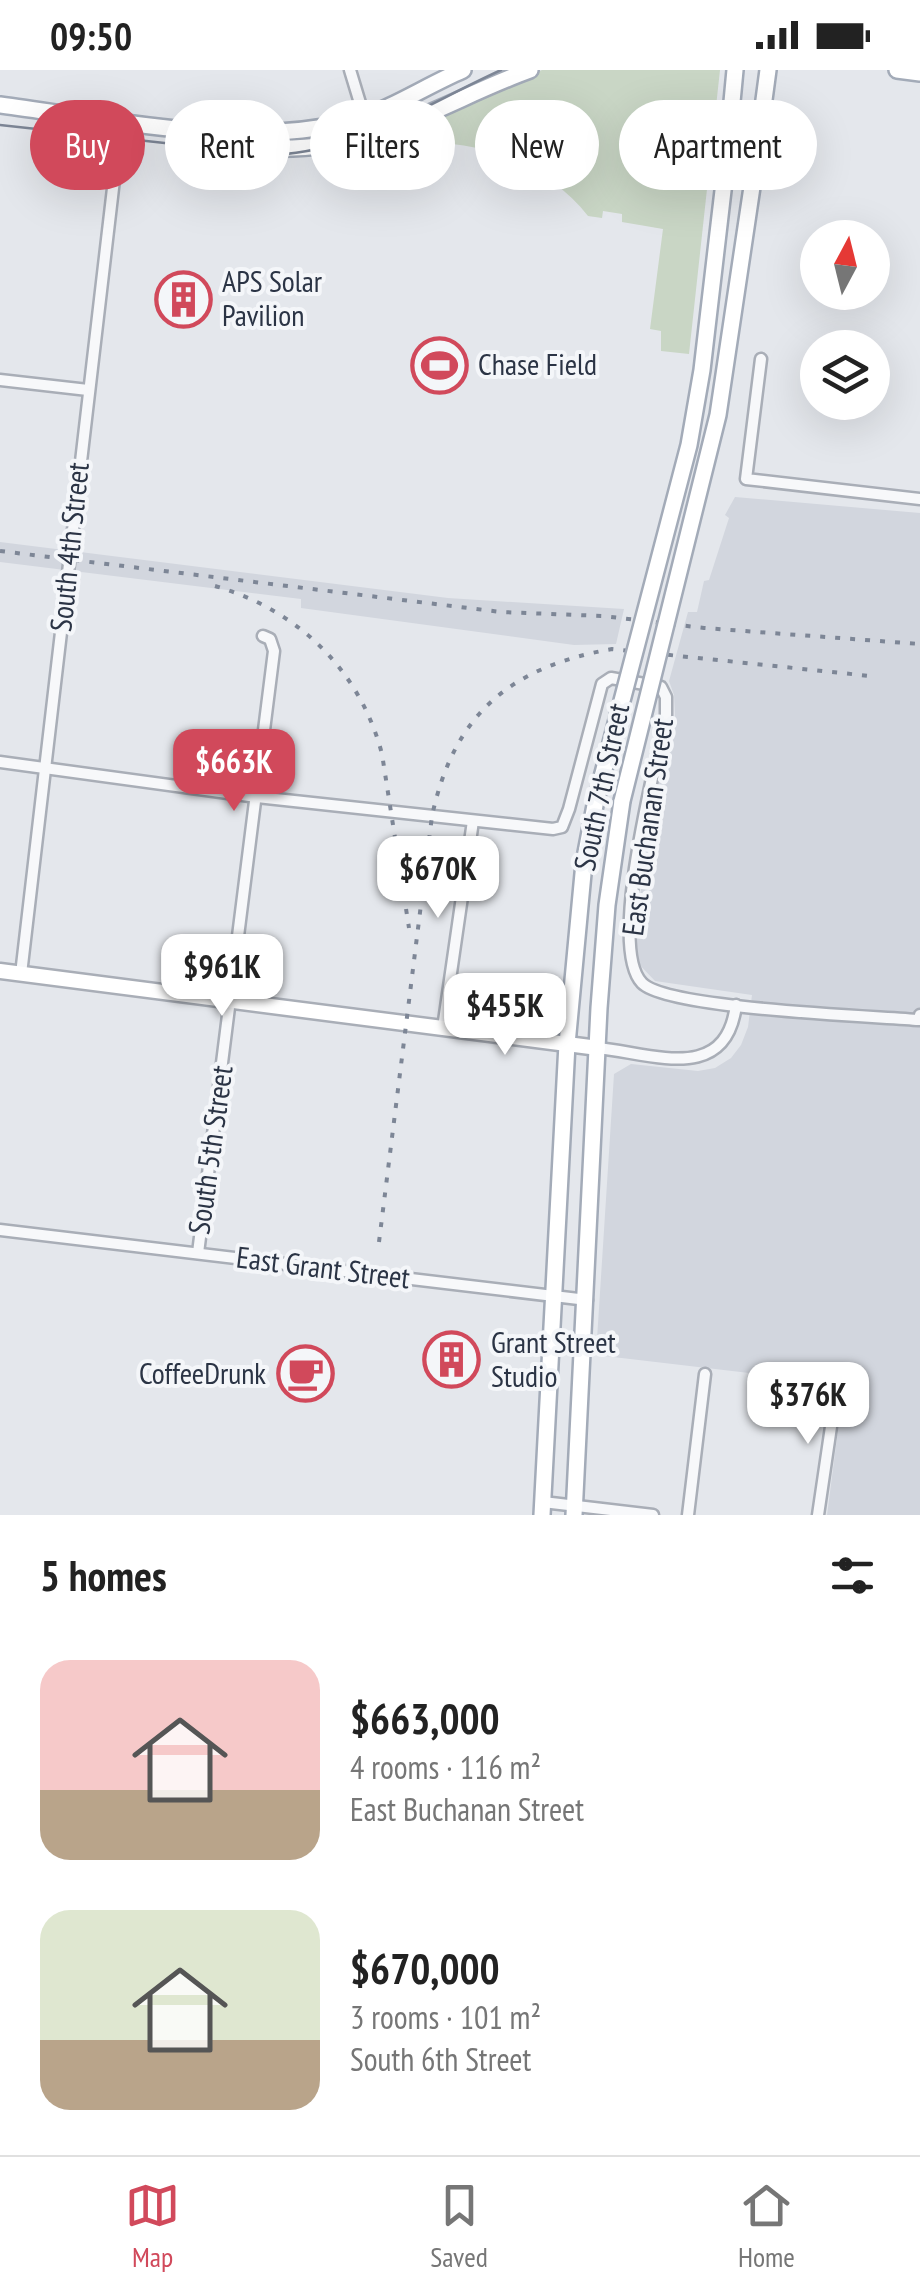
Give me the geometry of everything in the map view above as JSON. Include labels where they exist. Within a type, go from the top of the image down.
[{"type":"main road","points":[[400,100],[463,70]]},
{"type":"main road","points":[[455,101],[530,70]]},
{"type":"main road","name":"South 7th Street","points":[[543,1508],[568,1044],[584,863],[596,800],[689,444],[706,336],[735,70]]},
{"type":"main road","name":"South 7th Street","points":[[575,1510],[607,905],[622,800],[718,415],[768,70]]},
{"type":"main road","points":[[897,70],[920,73]]},
{"type":"main road","points":[[0,104],[30,108]]},
{"type":"main road","points":[[145,124],[270,134],[310,129]]},
{"type":"main road","points":[[145,125],[188,138],[252,148],[310,146]]},
{"type":"main road","points":[[0,971],[598,1048]]},
{"type":"street","points":[[350,70],[360,100]]},
{"type":"street","name":"South 4th Street","points":[[21,974],[112,190]]},
{"type":"street","points":[[761,359],[746,479],[920,499]]},
{"type":"street","points":[[0,380],[88,390]]},
{"type":"street","name":"South 5th Street","points":[[198,1253],[274,652],[270,640],[262,636]]},
{"type":"street","name":"East Buchanan Street","points":[[0,762],[257,797],[553,829],[562,826],[602,684],[612,678],[660,687],[666,697],[666,715],[636,867],[629,961],[640,981],[662,994],[736,1005]]},
{"type":"street","points":[[443,1028],[473,820]]},
{"type":"street","points":[[598,1048],[686,1059],[704,1056],[718,1049],[729,1036],[736,1005],[919,1020],[920,1015]]},
{"type":"street","name":"East Grant Street","points":[[0,1230],[587,1300]]},
{"type":"street","points":[[688,1515],[705,1374]]},
{"type":"street","points":[[818,1515],[838,1386]]},
{"type":"street","points":[[543,1508],[654,1515]]},
{"type":"shaded area","points":[[735,497],[920,513],[920,1515],[827,1515],[844,1384],[596,1355],[614,1074],[631,1064],[698,1071],[715,1068],[731,1058],[748,1027],[752,995],[655,981],[635,960],[634,944],[651,813],[675,715],[669,681],[688,612],[697,612],[704,581],[709,580],[729,518],[725,515]]},
{"type":"shaded area","points":[[0,542],[448,598],[624,609],[616,644],[574,645],[301,608],[301,599],[0,562]]},
{"type":"green space","points":[[542,70],[720,70],[717,100],[619,100],[619,190],[707,190],[689,354],[661,351],[661,331],[650,329],[663,229],[622,222],[622,214],[603,211],[602,218],[588,216],[562,190],[599,190],[599,100],[475,100],[475,148],[455,145],[455,107]]},
{"type":"tram line","points":[[0,125],[274,155],[335,145],[364,135],[501,70]]},
{"type":"railway","points":[[0,551],[501,612],[603,616],[704,628],[920,644]]},
{"type":"railway","points":[[215,586],[245,597],[299,628],[341,670],[358,696],[382,754],[409,928]]},
{"type":"railway","points":[[379,1242],[432,816],[455,749],[472,723],[492,701],[544,668],[612,649],[870,676]]},
{"type":"place","name":"APS Solar Pavilion","points":[[183,299]]},
{"type":"place","name":"Chase Field","points":[[439,365]]},
{"type":"place","name":"Grant Street Studio","points":[[452,1360]]},
{"type":"place","name":"CoffeeDrunk","points":[[305,1374]]}]
